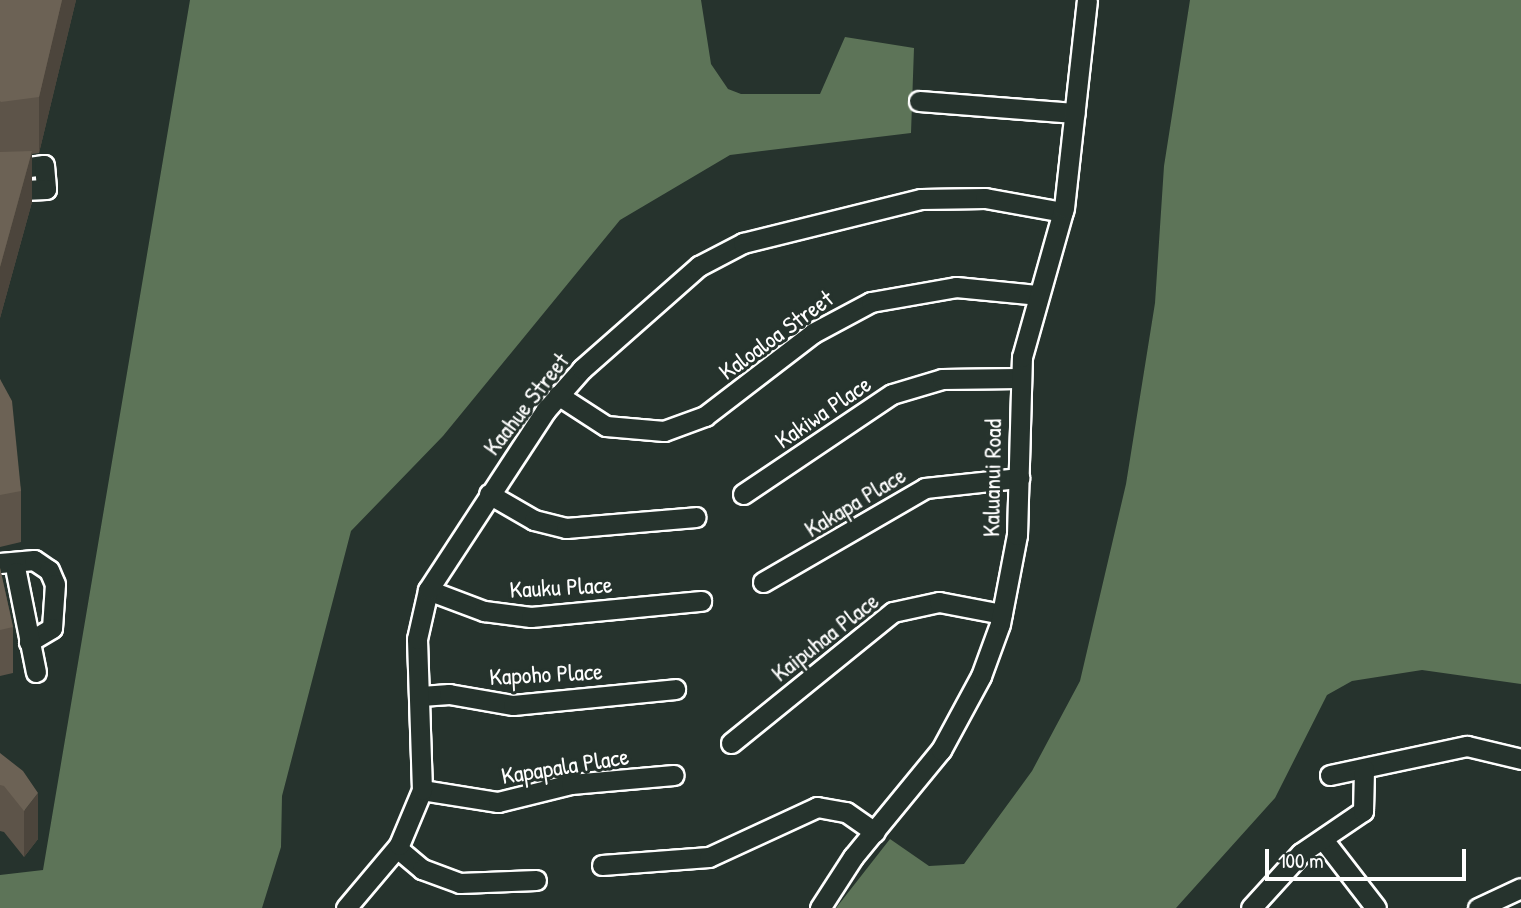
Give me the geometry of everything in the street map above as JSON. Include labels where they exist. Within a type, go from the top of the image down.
[{"type":"street","name":"Kaluanui Road","points":[[820,908],[956,726],[1002,614],[1017,535],[1019,378],[1037,295],[1063,212],[1087,0]]},
{"type":"street","points":[[919,101],[1075,113]]},
{"type":"street","points":[[0,170],[44,165],[46,189],[0,191]]},
{"type":"street","name":"Kaahue Street","points":[[346,908],[397,848],[422,790],[421,696],[417,639],[428,590],[489,494],[558,395],[689,274],[743,243],[921,199],[985,198],[1063,212]]},
{"type":"street","name":"Kaloaloa Street","points":[[558,395],[606,426],[664,430],[705,416],[813,333],[871,302],[956,287],[1037,295]]},
{"type":"street","name":"Kakiwa Place","points":[[743,494],[892,394],[942,379],[1019,378]]},
{"type":"street","name":"Kakapa Place","points":[[763,582],[911,494],[956,480],[1019,478]]},
{"type":"street","points":[[489,494],[534,520],[566,528],[696,517]]},
{"type":"street","points":[[29,642],[52,628],[55,584],[49,570],[34,560],[8,568],[36,672]]},
{"type":"street","name":"Kauku Place","points":[[428,590],[523,617],[701,601]]},
{"type":"street","name":"Kaipuhaa Place","points":[[731,743],[893,612],[951,602],[1002,614]]},
{"type":"street","name":"Kapoho Place","points":[[421,696],[449,694],[513,705],[675,689]]},
{"type":"street","points":[[1330,775],[1467,746],[1521,759]]},
{"type":"street","points":[[1251,908],[1301,853],[1325,842],[1363,811],[1364,769]]},
{"type":"street","name":"Kapapala Place","points":[[422,790],[508,802],[584,782],[674,775]]},
{"type":"street","points":[[603,865],[709,857],[817,807],[846,812],[876,832]]},
{"type":"street","points":[[1325,842],[1376,908]]},
{"type":"street","points":[[397,848],[422,869],[460,884],[536,880]]},
{"type":"street","points":[[1478,908],[1521,888]]},
{"type":"green space","points":[[190,0],[701,0],[711,64],[728,89],[741,94],[820,94],[845,37],[914,48],[911,133],[730,155],[620,220],[443,436],[351,531],[282,796],[281,847],[262,908],[0,908],[0,875],[43,870]]},
{"type":"green space","points":[[1190,0],[1521,0],[1521,684],[1422,670],[1352,681],[1327,695],[1275,798],[1176,908],[836,908],[890,839],[929,866],[964,864],[1032,771],[1080,681],[1126,484],[1155,303],[1164,166]]},
{"type":"building","points":[[0,0],[62,0],[39,97],[0,101]]},
{"type":"building","points":[[32,151],[0,267],[0,152]]},
{"type":"building","points":[[0,379],[12,401],[21,491],[0,495]]},
{"type":"building","points":[[0,568],[13,627],[0,630]]},
{"type":"building","points":[[0,753],[23,771],[38,793],[24,811],[4,786],[0,785]]}]
